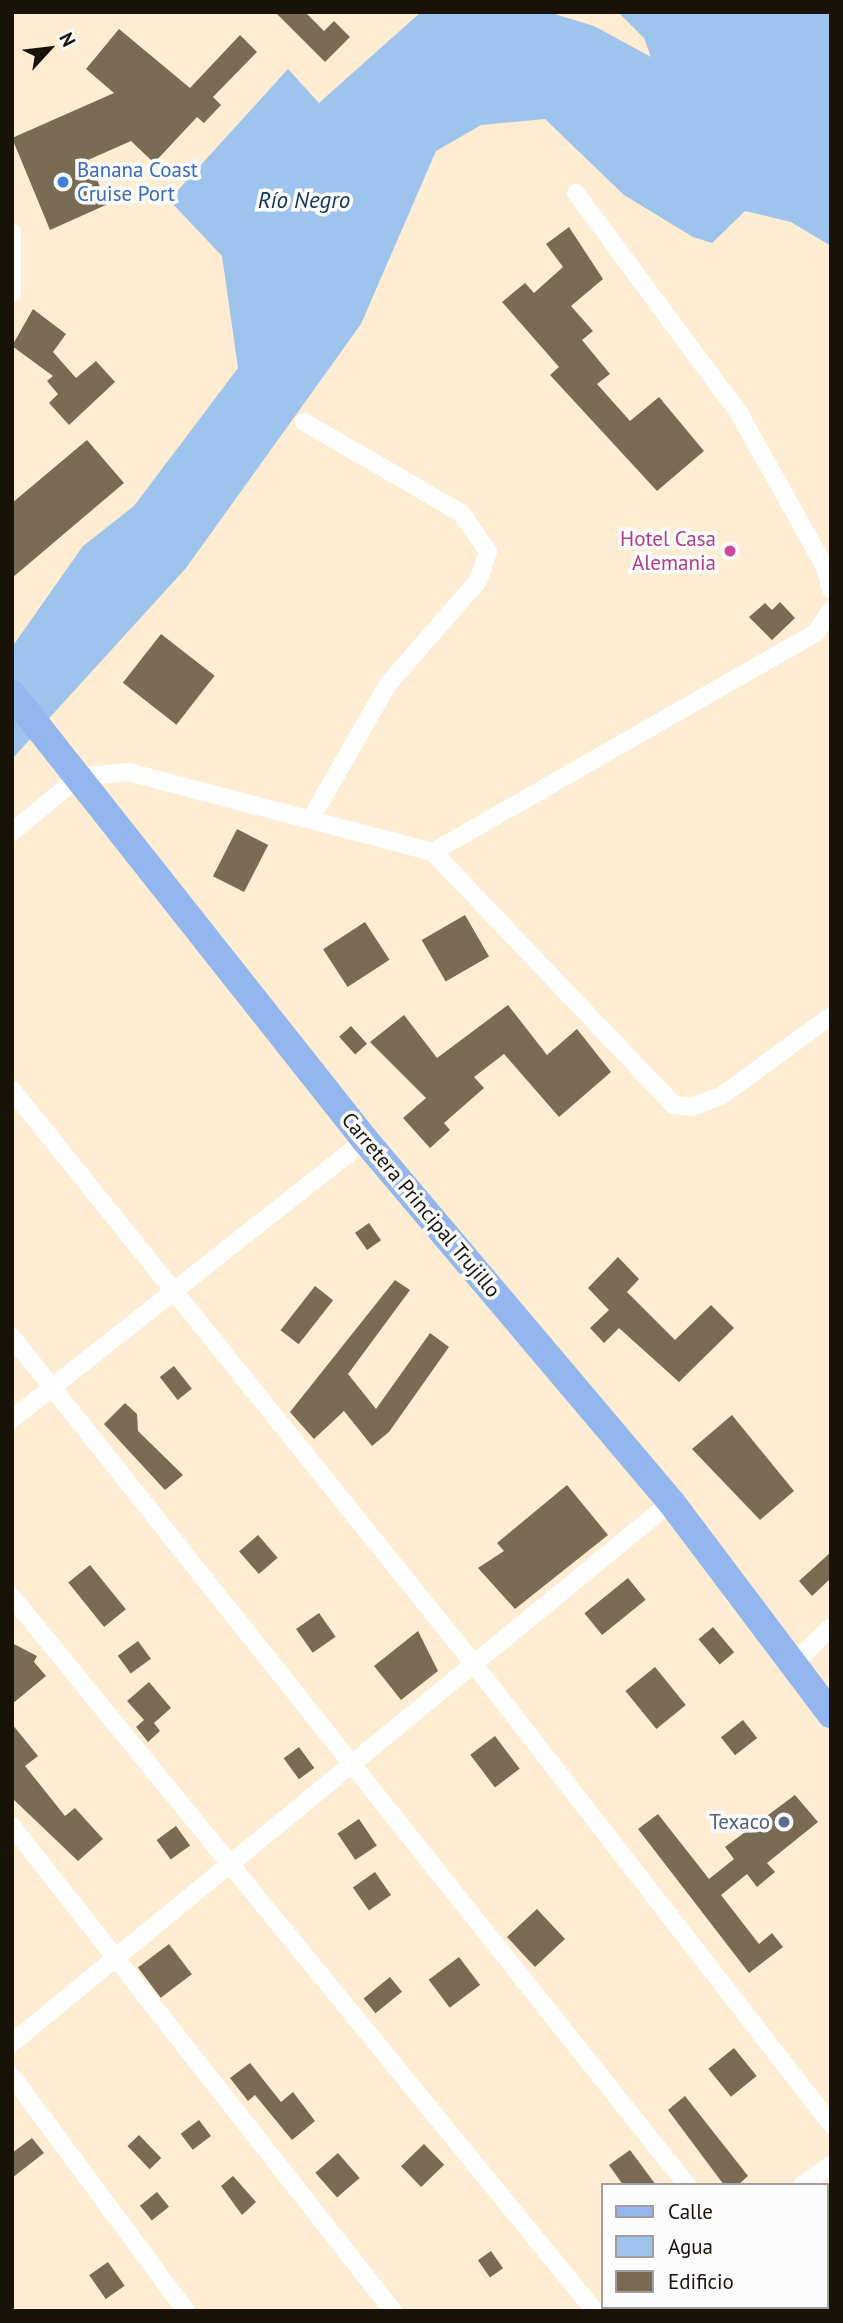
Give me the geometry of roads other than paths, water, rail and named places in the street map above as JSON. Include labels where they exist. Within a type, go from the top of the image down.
[{"type":"main road","name":"Carretera Principal Trujillo","points":[[12,694],[365,1140],[671,1502],[831,1714]]},
{"type":"street","points":[[576,193],[740,415],[825,567],[831,589]]},
{"type":"street","points":[[12,232],[12,293]]},
{"type":"street","points":[[304,422],[461,513],[488,551],[478,581],[388,684],[310,820]]},
{"type":"street","points":[[433,852],[816,633],[831,610]]},
{"type":"street","points":[[12,832],[71,767],[128,772],[433,852],[674,1105],[692,1107],[721,1096],[831,1016]]},
{"type":"street","points":[[12,1090],[176,1290],[474,1664],[831,2124]]},
{"type":"street","points":[[12,1419],[365,1140]]},
{"type":"street","points":[[12,1337],[349,1766],[685,2183]]},
{"type":"street","points":[[12,2043],[671,1502]]},
{"type":"street","points":[[12,1597],[234,1861],[595,2311]]},
{"type":"street","points":[[792,1665],[831,1627]]},
{"type":"street","points":[[12,1826],[119,1956],[393,2311]]},
{"type":"street","points":[[12,2076],[186,2311]]},
{"type":"street","points":[[805,2183],[831,2165]]},
{"type":"water","name":"Río Negro","points":[[421,12],[548,12],[594,26],[651,57],[644,38],[618,12],[831,12],[831,246],[791,222],[745,211],[712,243],[693,237],[624,195],[545,119],[481,125],[436,151],[361,324],[186,568],[12,759],[12,647],[83,546],[134,506],[238,368],[222,256],[169,200],[288,69],[319,103]]},
{"type":"place","name":"Banana Coast Cruise Port","points":[[63,182]]},
{"type":"place","name":"Hotel Casa Alemania","points":[[730,551]]},
{"type":"place","name":"Texaco","points":[[784,1822]]}]
